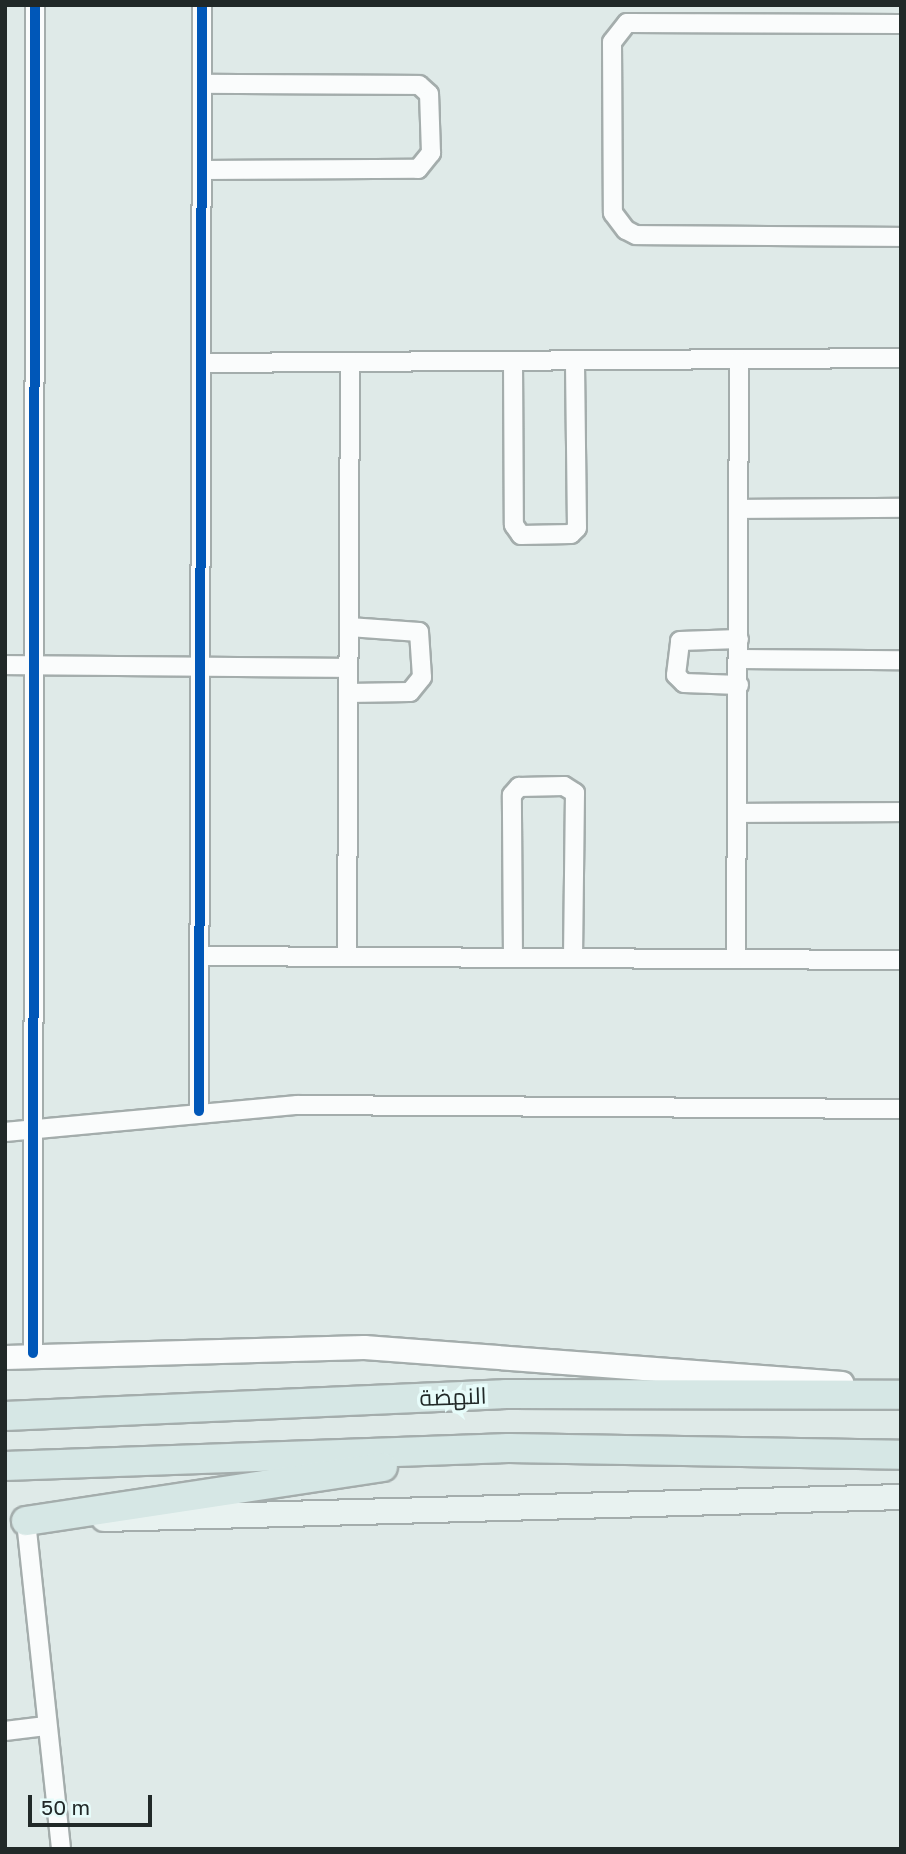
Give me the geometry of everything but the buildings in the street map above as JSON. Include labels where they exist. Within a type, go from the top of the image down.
[{"type":"main road","name":"النهضة","points":[[5,1416],[506,1394],[901,1395]]},
{"type":"main road","points":[[15,1522],[509,1448]]},
{"type":"main road","points":[[5,1466],[509,1448],[901,1455]]},
{"type":"main road","points":[[15,1522],[901,1497]]},
{"type":"street","points":[[33,1353],[35,5]]},
{"type":"street","points":[[199,1111],[202,5]]},
{"type":"street","points":[[901,24],[627,23],[612,42],[612,55],[613,213],[626,230],[636,235],[901,237]]},
{"type":"street","points":[[202,84],[419,85],[429,94],[431,153],[418,169],[202,170]]},
{"type":"street","points":[[202,363],[901,358]]},
{"type":"street","points":[[513,361],[514,526],[522,535],[570,534],[577,528],[575,360]]},
{"type":"street","points":[[736,960],[739,361]]},
{"type":"street","points":[[347,957],[350,362]]},
{"type":"street","points":[[738,509],[901,508]]},
{"type":"street","points":[[348,693],[410,692],[422,677],[419,632],[349,626]]},
{"type":"street","points":[[739,639],[680,641],[676,675],[684,683],[739,685]]},
{"type":"street","points":[[739,659],[901,660]]},
{"type":"street","points":[[5,665],[348,668]]},
{"type":"street","points":[[513,958],[512,795],[519,787],[553,786],[575,793],[573,958]]},
{"type":"street","points":[[737,813],[901,812]]},
{"type":"street","points":[[200,956],[901,960]]},
{"type":"street","points":[[5,1132],[199,1111],[297,1105],[901,1109]]},
{"type":"street","points":[[5,1357],[33,1353],[364,1347],[901,1387]]},
{"type":"street","points":[[15,1522],[46,1727],[61,1849]]},
{"type":"street","points":[[5,1731],[46,1727]]},
{"type":"cycle path","points":[[33,1353],[35,5]]},
{"type":"cycle path","points":[[199,1111],[202,5]]}]
